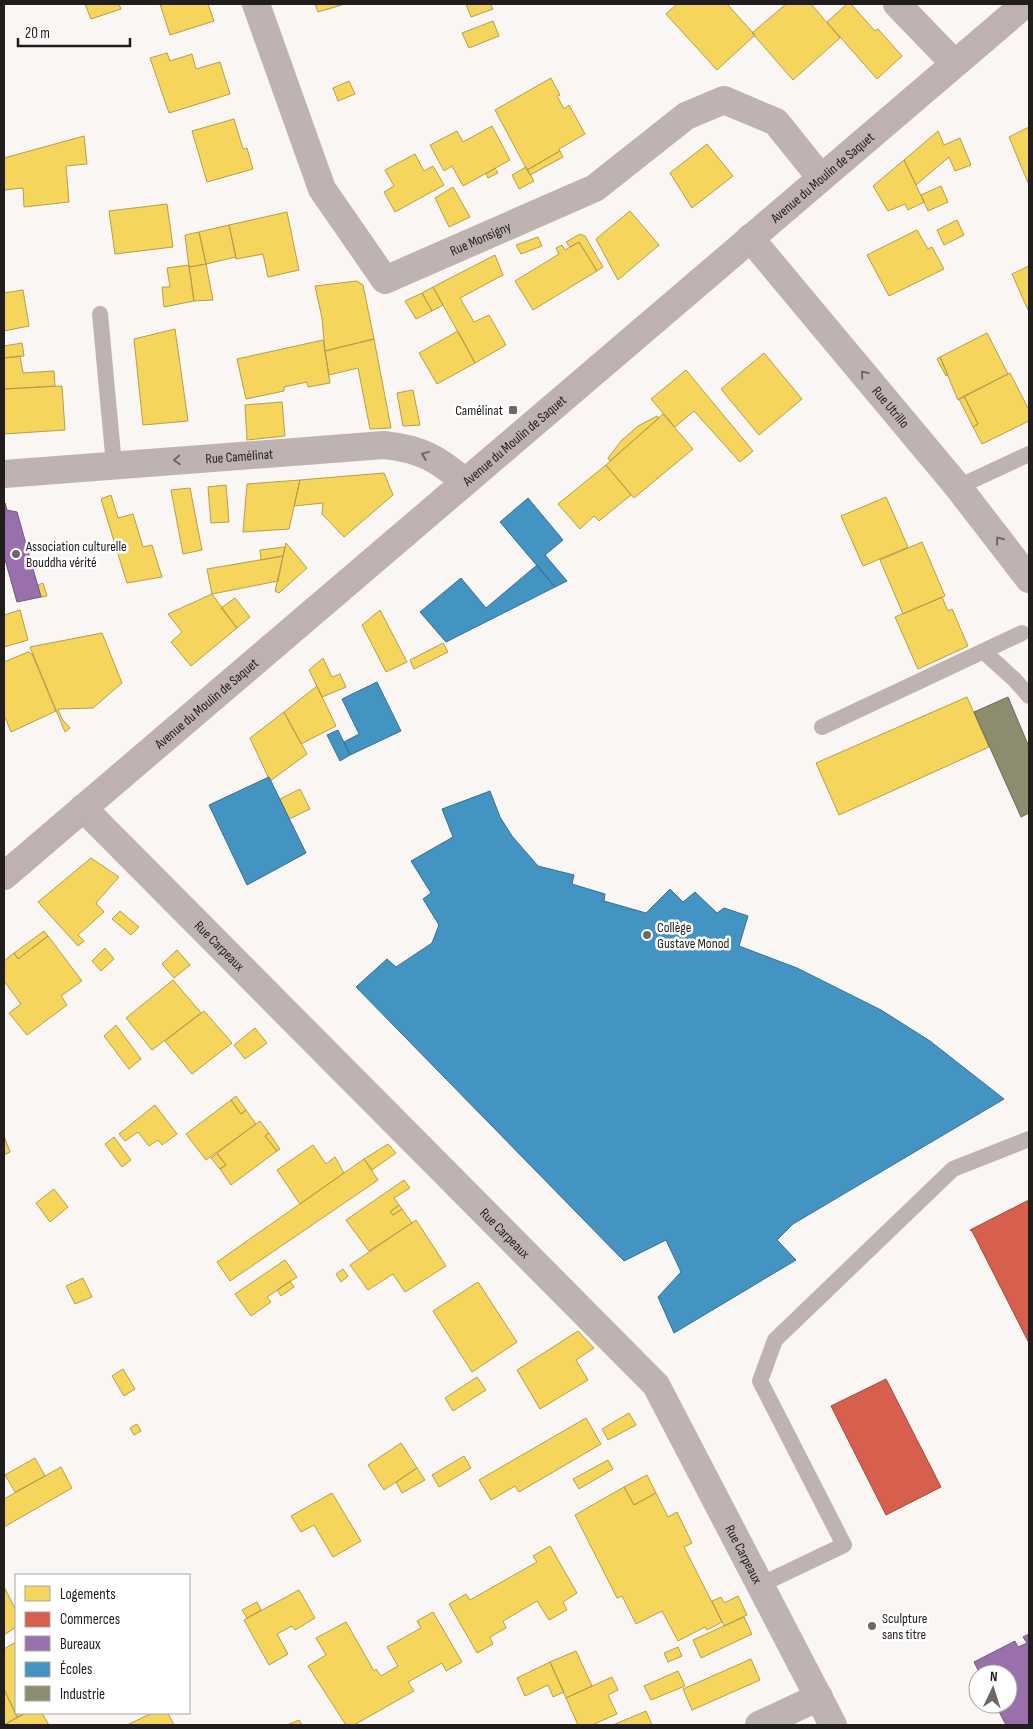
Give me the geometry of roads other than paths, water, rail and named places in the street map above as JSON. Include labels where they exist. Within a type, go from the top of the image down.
[{"type":"main road","name":"Avenue du Moulin de Saquet","points":[[4,876],[954,63],[1026,4]]},
{"type":"street","name":"Rue Monsigny","points":[[256,4],[322,189],[385,280],[595,188],[686,116],[724,100],[776,122],[821,178]]},
{"type":"street","points":[[898,4],[954,63]]},
{"type":"street","name":"Rue Utrillo","points":[[750,238],[958,488],[1029,579]]},
{"type":"street","name":"Rue Camélinat","points":[[4,474],[384,445],[406,448],[440,461],[465,482]]},
{"type":"street","name":"Rue Carpeaux","points":[[83,808],[656,1385],[833,1725]]},
{"type":"street","points":[[759,1725],[819,1697]]},
{"type":"lane","points":[[100,314],[114,465]]},
{"type":"lane","points":[[958,488],[1029,454]]},
{"type":"lane","points":[[822,727],[1022,633]]},
{"type":"lane","points":[[984,651],[1016,680],[1029,696]]},
{"type":"lane","points":[[760,1585],[844,1545],[760,1381],[775,1340],[953,1169],[1029,1139]]},
{"type":"place","name":"Camélinat","points":[[513,410]]},
{"type":"place","name":"Association culturelle Bouddha vérité","points":[[16,554]]},
{"type":"place","name":"Collège Gustave Monod","points":[[647,935]]},
{"type":"place","name":"Sculpture sans titre","points":[[872,1626]]}]
